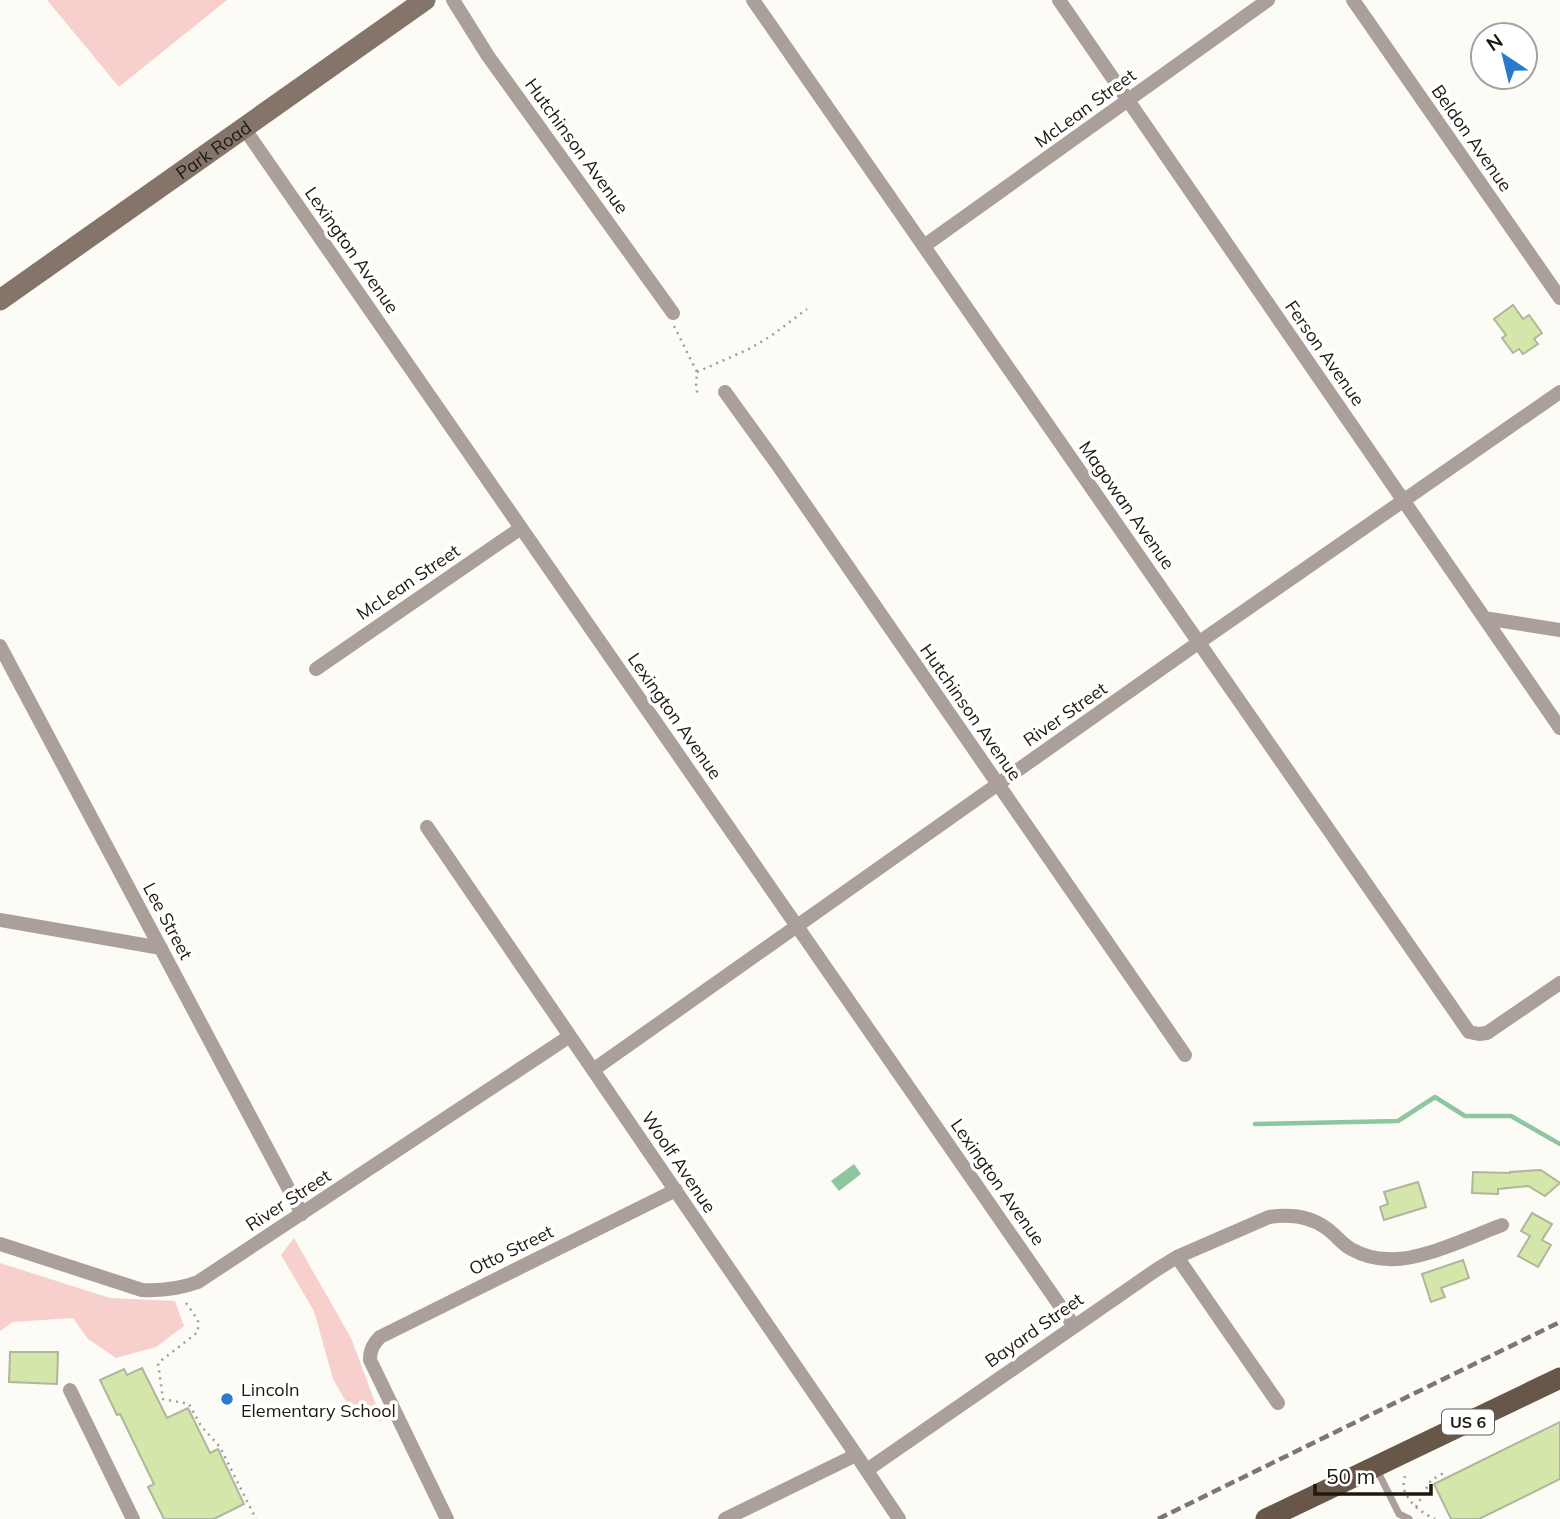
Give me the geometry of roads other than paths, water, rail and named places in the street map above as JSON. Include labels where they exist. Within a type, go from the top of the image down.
[{"type":"main road","name":"US 6","points":[[1266,1519],[1560,1378]]},
{"type":"street","name":"Park Road","points":[[0,298],[425,0]]},
{"type":"street","name":"Hutchinson Avenue","points":[[453,0],[488,56],[673,313]]},
{"type":"street","name":"Magowan Avenue","points":[[753,0],[1469,1032],[1487,1033],[1560,983]]},
{"type":"street","name":"Ferson Avenue","points":[[1059,0],[1560,728]]},
{"type":"street","name":"McLean Street","points":[[924,246],[1268,0]]},
{"type":"street","name":"Beldon Avenue","points":[[1359,2],[1560,298]]},
{"type":"street","name":"Lexington Avenue","points":[[244,128],[1074,1326]]},
{"type":"street","name":"Hutchinson Avenue","points":[[725,392],[1185,1055]]},
{"type":"street","name":"River Street","points":[[593,1070],[1560,392]]},
{"type":"street","name":"McLean Street","points":[[316,668],[521,528]]},
{"type":"street","points":[[1484,618],[1560,630]]},
{"type":"street","name":"Lee Street","points":[[0,646],[302,1214]]},
{"type":"street","name":"Woolf Avenue","points":[[427,827],[899,1519]]},
{"type":"street","points":[[0,920],[161,948]]},
{"type":"street","name":"River Street","points":[[0,1244],[142,1290],[180,1289],[198,1282],[570,1036]]},
{"type":"street","name":"Otto Street","points":[[447,1519],[370,1360],[373,1344],[380,1337],[676,1190]]},
{"type":"street","name":"Bayard Street","points":[[867,1470],[1177,1257],[1269,1217],[1299,1216],[1314,1221],[1326,1227],[1351,1249],[1388,1259],[1414,1258],[1502,1225]]},
{"type":"street","points":[[1177,1257],[1278,1403]]},
{"type":"street","points":[[70,1390],[133,1519]]},
{"type":"street","points":[[725,1519],[856,1455]]},
{"type":"lane","points":[[1375,1466],[1398,1517],[1409,1519]]},
{"type":"waterway","points":[[1255,1124],[1398,1121],[1435,1097],[1465,1116],[1511,1116],[1560,1144]]},
{"type":"railway","points":[[1158,1519],[1560,1322]]},
{"type":"place","name":"Lincoln Elementary School","points":[[227,1399]]}]
